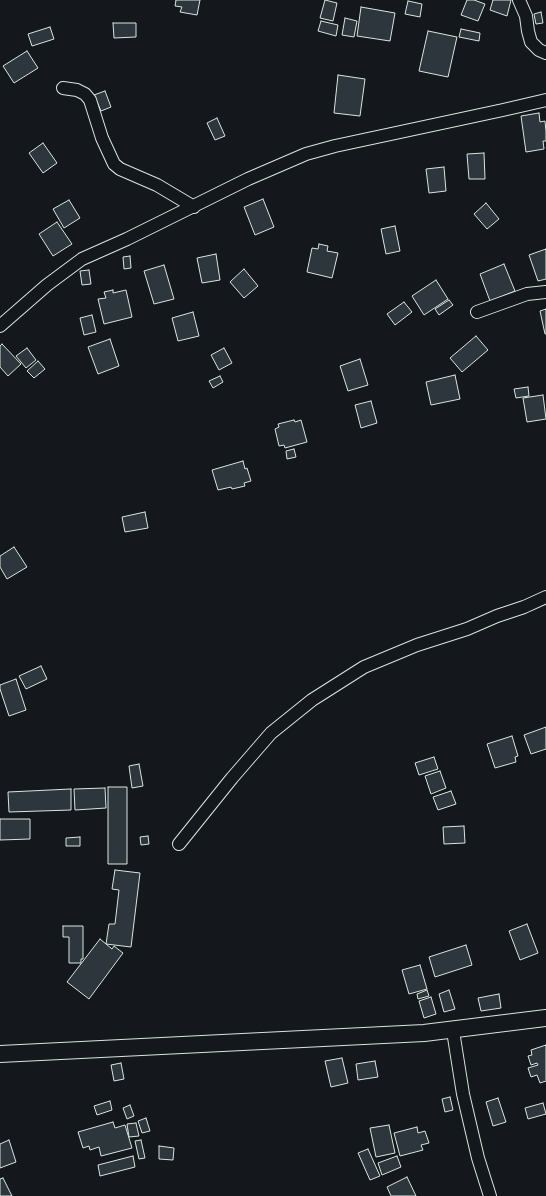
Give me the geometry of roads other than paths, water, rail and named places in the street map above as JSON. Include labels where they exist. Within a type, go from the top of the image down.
[{"type":"main road","points":[[0,1054],[424,1033],[453,1031],[546,1018]]},
{"type":"street","points":[[519,0],[526,16],[531,42],[539,50],[546,53]]},
{"type":"street","points":[[63,88],[77,90],[85,94],[90,100],[102,138],[114,164],[120,169],[157,185],[194,207]]},
{"type":"street","points":[[0,326],[47,285],[82,260],[194,207],[248,179],[306,154],[335,146],[546,100]]},
{"type":"street","points":[[477,312],[527,294],[546,292]]},
{"type":"street","points":[[179,844],[232,778],[271,733],[312,700],[364,667],[417,645],[467,629],[546,597]]},
{"type":"street","points":[[453,1031],[464,1094],[478,1158],[490,1196]]}]
